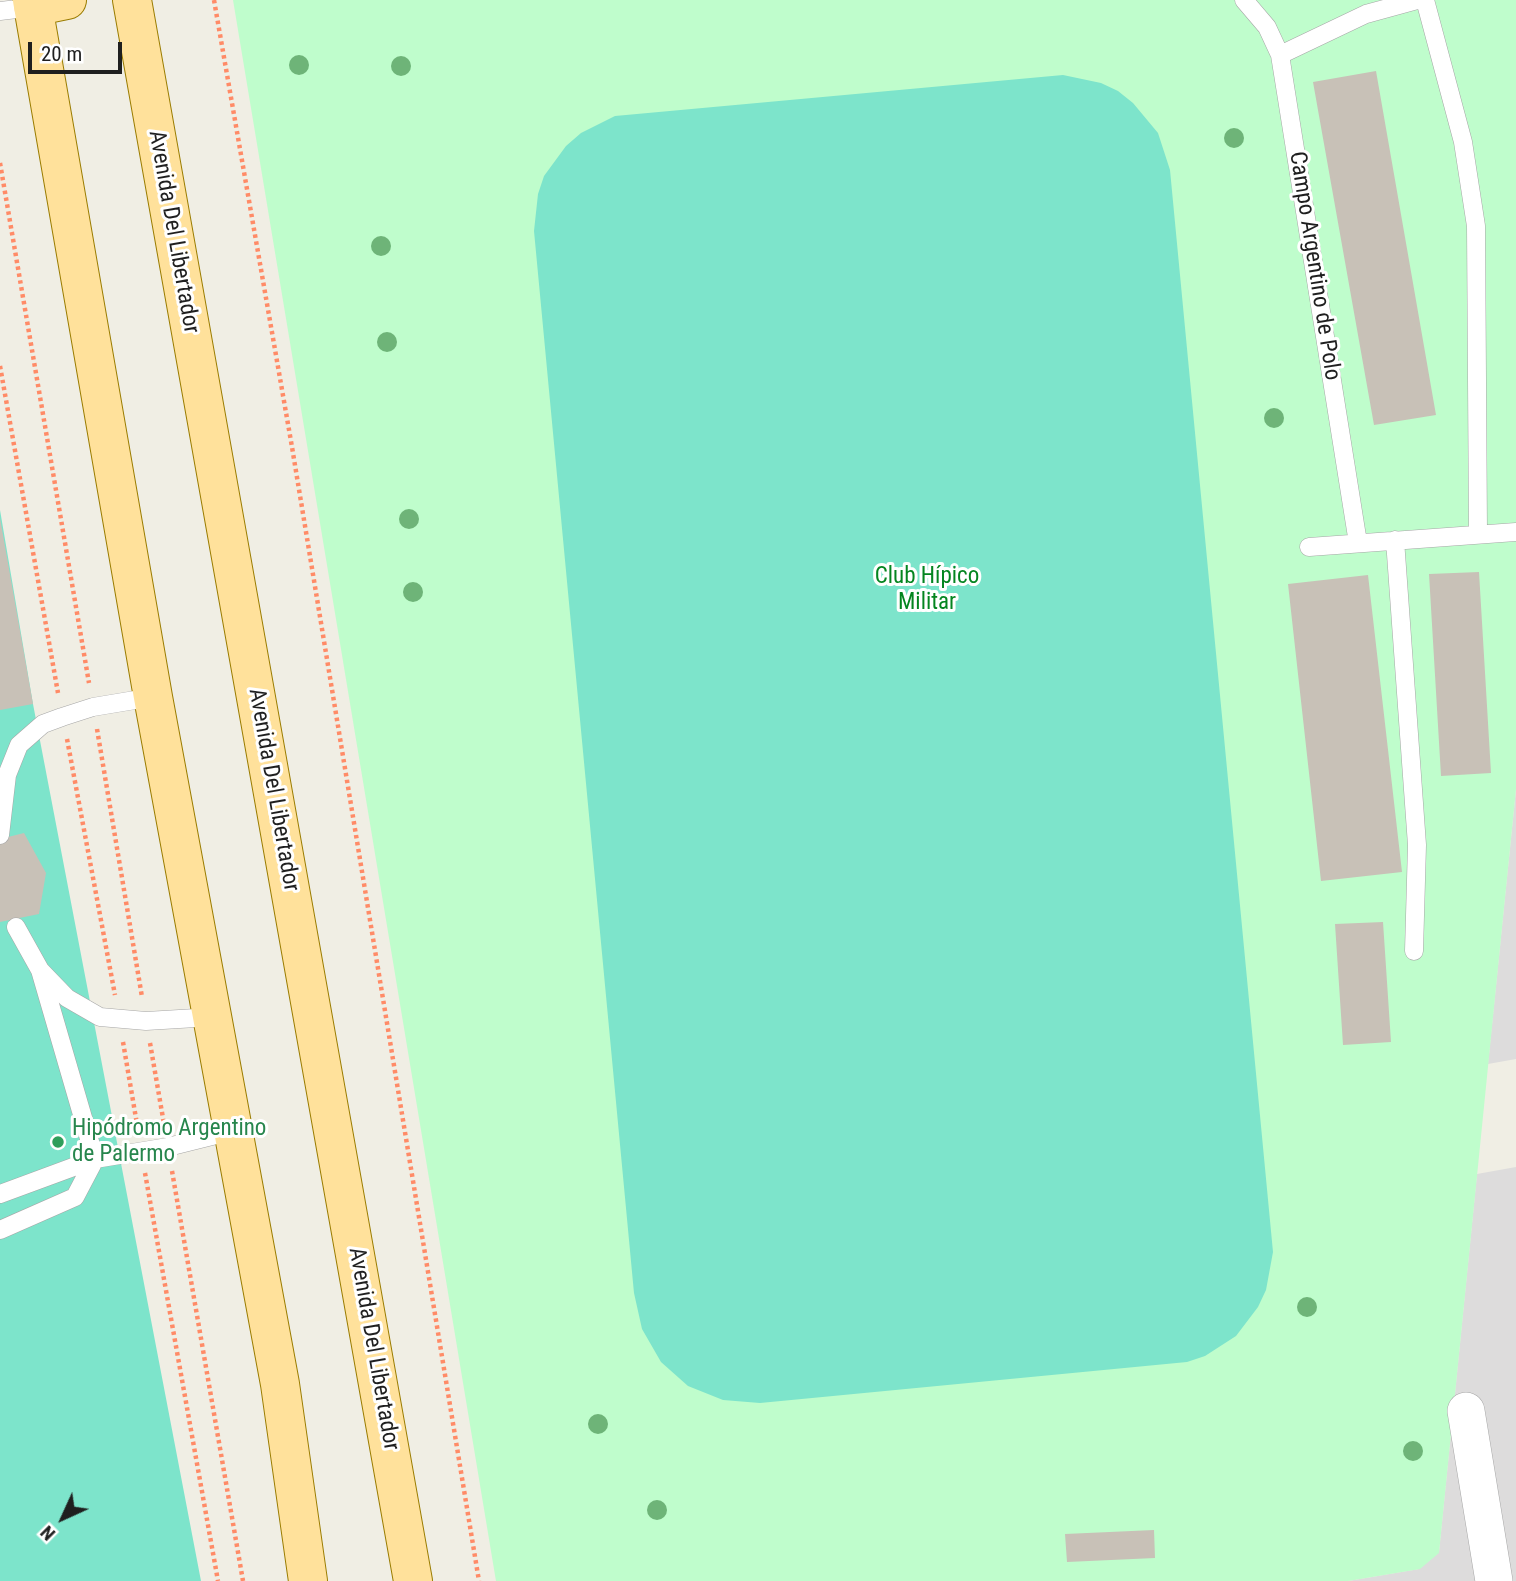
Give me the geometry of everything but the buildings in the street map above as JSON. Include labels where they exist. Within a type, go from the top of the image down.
[{"type":"main road","name":"Avenida Del Libertador","points":[[132,0],[413,1581]]},
{"type":"main road","points":[[33,5],[153,697],[280,1384],[308,1581]]},
{"type":"street","points":[[1466,1411],[1493,1581]]},
{"type":"lane","name":"Campo Argentino de Polo","points":[[1244,0],[1267,27],[1280,55],[1358,543]]},
{"type":"lane","points":[[1280,55],[1366,14],[1417,0]]},
{"type":"lane","points":[[1425,0],[1462,142],[1476,226],[1478,533]]},
{"type":"lane","points":[[1309,547],[1516,532]]},
{"type":"lane","points":[[1395,540],[1417,845],[1414,951]]},
{"type":"lane","points":[[0,835],[7,775],[19,745],[43,724],[62,717],[93,707],[153,697]]},
{"type":"lane","points":[[0,1230],[75,1197],[95,1159],[40,970],[16,927]]},
{"type":"lane","points":[[40,970],[67,999],[100,1017],[146,1021],[214,1017]]},
{"type":"lane","points":[[0,1194],[95,1159],[168,1147],[232,1131]]},
{"type":"path","points":[[214,0],[292,447],[479,1581]]},
{"type":"path","points":[[0,163],[243,1581]]},
{"type":"path","points":[[0,366],[218,1581]]},
{"type":"shaded area","points":[[1516,789],[1516,1059],[1488,1064]]},
{"type":"shaded area","points":[[1516,1167],[1516,1581],[1348,1581],[1419,1569],[1439,1552],[1477,1174]]},
{"type":"green space","name":"Club Hípico Militar","points":[[233,0],[1516,0],[1516,789],[1439,1553],[1420,1569],[1348,1581],[496,1581]]},
{"type":"green space","points":[[1063,75],[1101,83],[1118,91],[1133,103],[1158,133],[1170,170],[1273,1252],[1266,1290],[1258,1307],[1236,1336],[1205,1356],[1187,1362],[760,1403],[723,1400],[688,1386],[661,1362],[642,1329],[634,1293],[534,231],[538,194],[544,176],[566,146],[581,133],[615,116]]},
{"type":"green space","name":"Hipódromo Argentino de Palermo","points":[[0,510],[33,704],[201,1581],[0,1581]]},
{"type":"place","name":"Hipódromo Argentino de Palermo","points":[[58,1142]]}]
